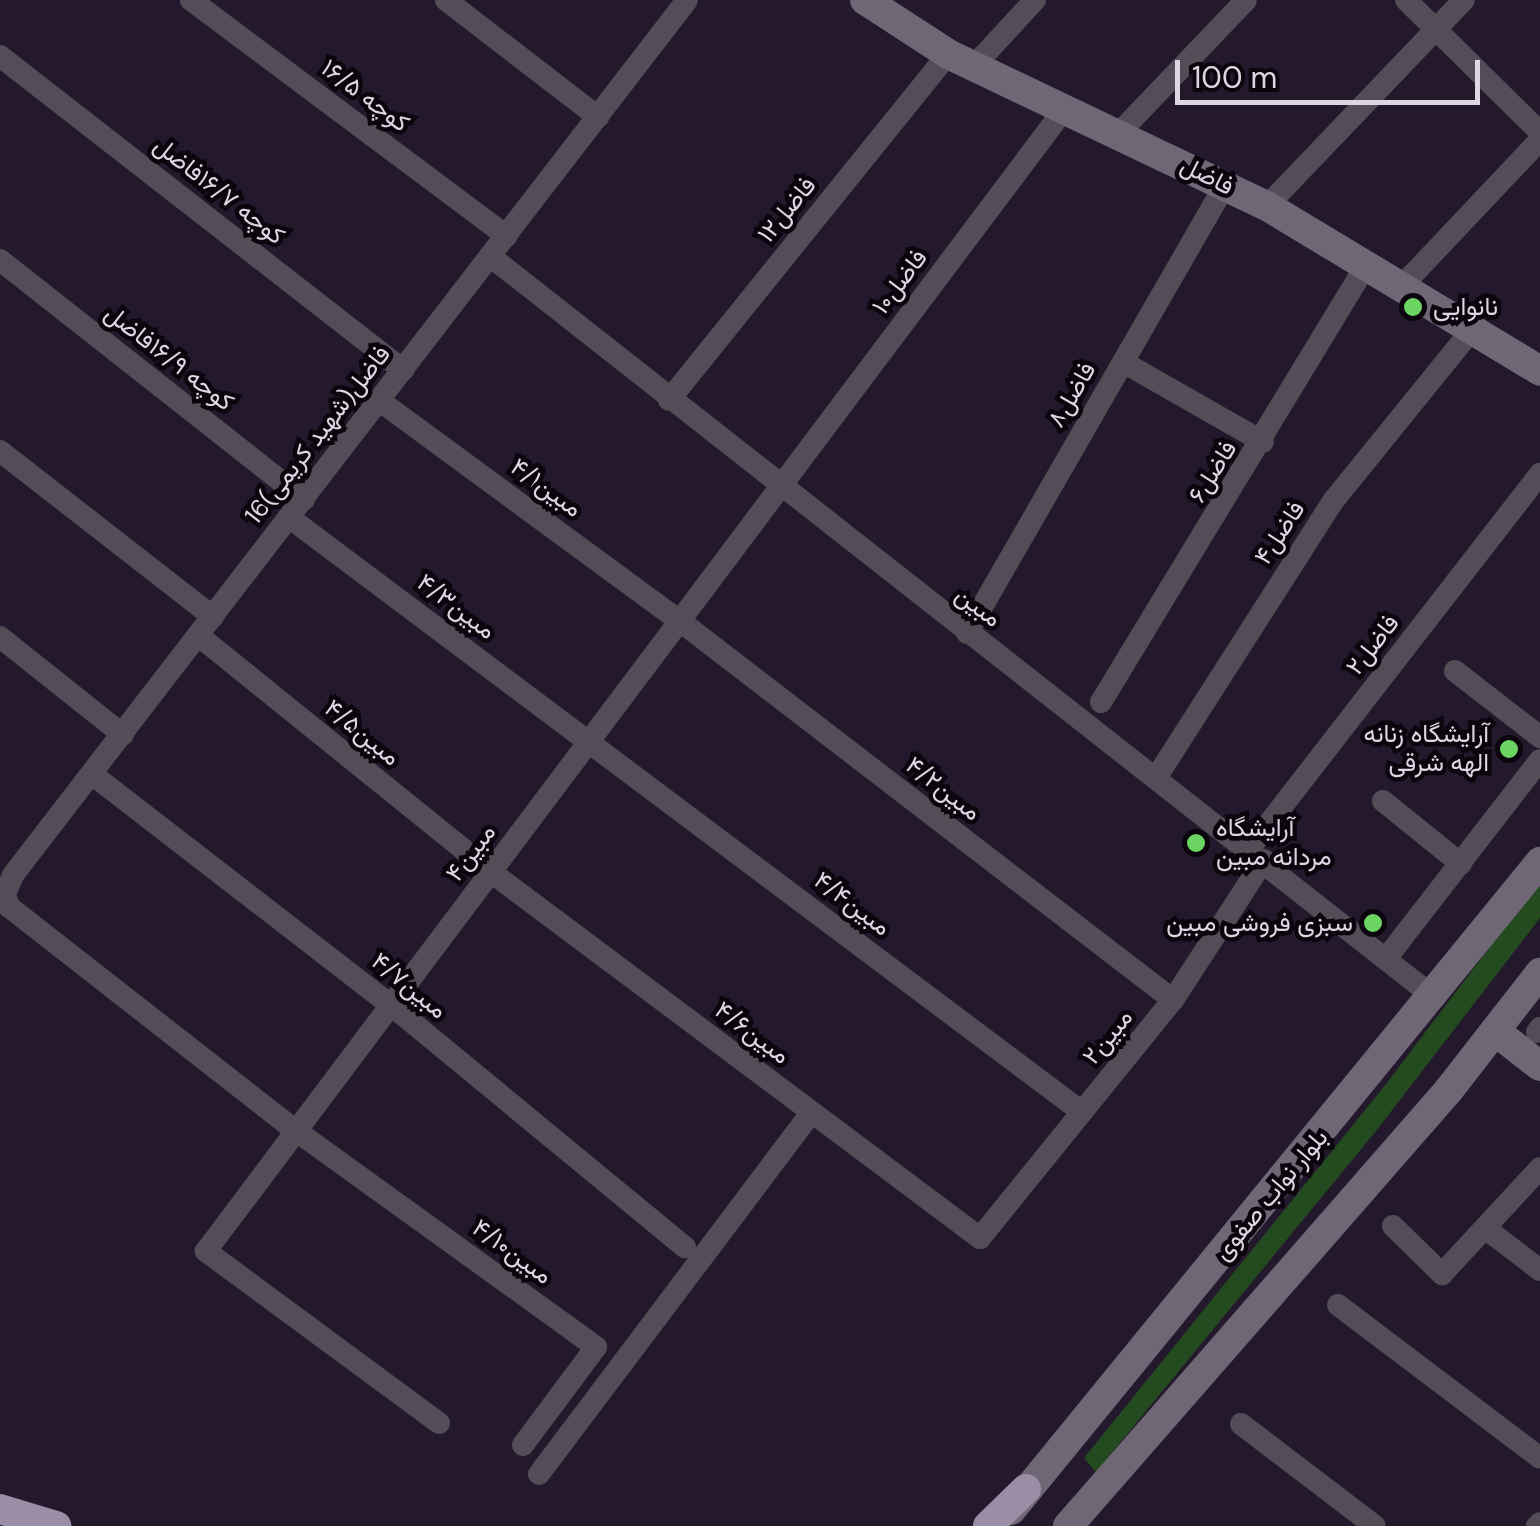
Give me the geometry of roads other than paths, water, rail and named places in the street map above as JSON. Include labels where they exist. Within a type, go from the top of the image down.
[{"type":"highway","points":[[988,1526],[1026,1489]]},
{"type":"highway","points":[[0,1510],[56,1526]]},
{"type":"main road","name":"فاضل","points":[[867,1],[961,60],[1120,132],[1267,206],[1540,371]]},
{"type":"main road","name":"بلوار نواب صفوی","points":[[999,1526],[1434,998],[1540,862]]},
{"type":"main road","points":[[1068,1526],[1495,1032],[1540,974]]},
{"type":"main road","points":[[1495,1032],[1540,1066]]},
{"type":"main road","points":[[1089,1526],[1100,1486]]},
{"type":"street","name":"کوچه ۱۶/۵","points":[[191,0],[506,236]]},
{"type":"street","points":[[446,0],[598,117]]},
{"type":"street","name":"16فاضل(شهید کریمی)","points":[[296,1130],[9,907],[6,870],[93,775],[687,0]]},
{"type":"street","name":"۱۲فاضل","points":[[669,400],[961,60],[1036,0]]},
{"type":"street","points":[[1120,132],[1246,0]]},
{"type":"street","points":[[1400,288],[1540,136],[1406,0]]},
{"type":"street","points":[[1267,206],[1464,0]]},
{"type":"street","name":"کوچه ۱۶/۷فاضل","points":[[0,56],[404,370]]},
{"type":"street","name":"۱۰فاضل","points":[[779,488],[1065,108]]},
{"type":"street","name":"۸فاضل","points":[[967,633],[1225,185]]},
{"type":"street","name":"مبین","points":[[490,256],[779,488],[1388,956],[1434,998]]},
{"type":"street","name":"کوچه ۱۶/۹فاضل","points":[[0,260],[297,508]]},
{"type":"street","name":"۶فاضل","points":[[1101,702],[1263,442],[1364,266]]},
{"type":"street","name":"۴فاضل","points":[[1156,778],[1334,500],[1470,332]]},
{"type":"street","points":[[1123,362],[1263,442]]},
{"type":"street","name":"۴/۱مبین","points":[[380,401],[680,620]]},
{"type":"street","name":"۴/۵مبین","points":[[0,451],[491,872]]},
{"type":"street","name":"۲فاضل","points":[[1257,855],[1540,474]]},
{"type":"street","name":"۴مبین","points":[[439,1423],[206,1251],[779,488]]},
{"type":"street","name":"۴/۳مبین","points":[[297,508],[590,741]]},
{"type":"street","name":"۴/۲مبین","points":[[680,620],[1172,1000]]},
{"type":"street","points":[[0,637],[123,735]]},
{"type":"street","points":[[1455,671],[1540,737]]},
{"type":"street","name":"۴/۴مبین","points":[[590,741],[1082,1112]]},
{"type":"street","points":[[1388,956],[1540,760]]},
{"type":"street","name":"۴/۷مبین","points":[[93,775],[391,1005],[684,1247]]},
{"type":"street","points":[[1383,802],[1461,864]]},
{"type":"street","name":"۲مبین","points":[[980,1238],[1172,1000],[1257,855]]},
{"type":"street","name":"۴/۶مبین","points":[[491,872],[980,1238]]},
{"type":"street","points":[[539,1474],[812,1112]]},
{"type":"street","name":"۴/۱۰مبین","points":[[296,1130],[596,1347],[523,1445]]},
{"type":"street","points":[[1393,1226],[1442,1274],[1540,1168]]},
{"type":"street","points":[[1485,1228],[1540,1270]]},
{"type":"street","points":[[1338,1304],[1540,1458]]},
{"type":"street","points":[[1241,1424],[1374,1526]]},
{"type":"place","name":"نانوایی","points":[[1413,307]]},
{"type":"place","name":"آرایشگاه زنانه الهه شرقی","points":[[1509,749]]},
{"type":"place","name":"آرایشگاه مردانه مبین","points":[[1196,843]]},
{"type":"place","name":"سبزی فروشی مبین","points":[[1373,923]]}]
